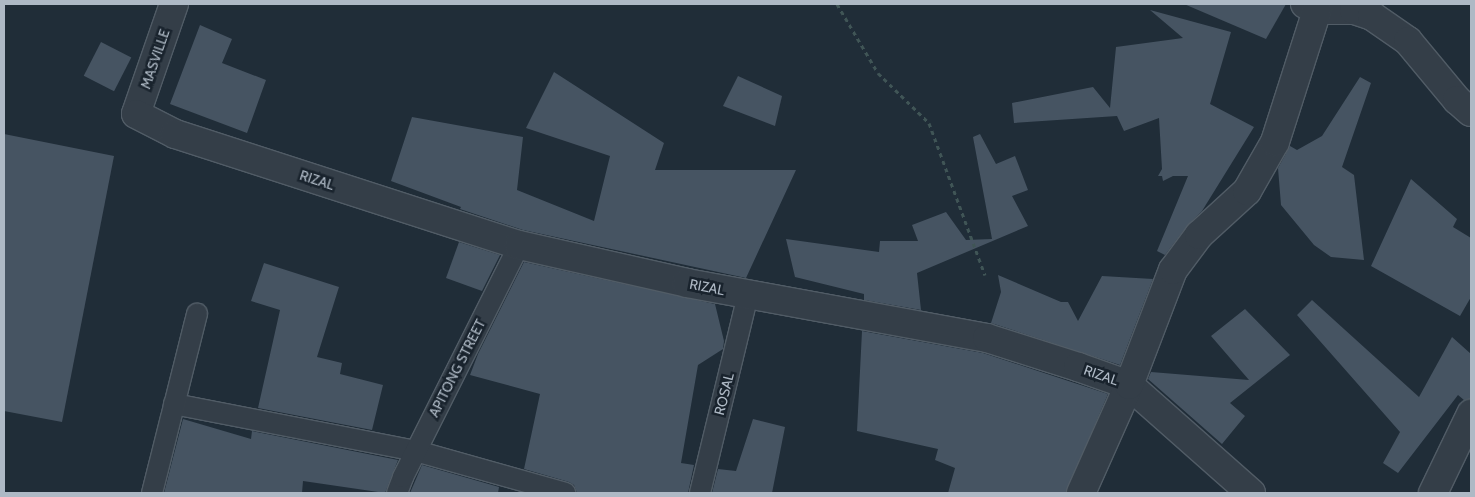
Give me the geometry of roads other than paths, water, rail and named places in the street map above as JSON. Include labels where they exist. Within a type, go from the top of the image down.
[{"type":"street","name":"MASVILLE","points":[[136,114],[174,4]]},
{"type":"street","points":[[1081,493],[1129,384],[1173,270],[1199,235],[1247,191],[1275,142],[1311,7],[1354,10],[1372,16],[1408,41],[1457,100],[1471,112]]},
{"type":"street","name":"RIZAL","points":[[136,114],[175,134],[519,245],[686,283],[987,338],[1129,384],[1251,493]]},
{"type":"street","points":[[1433,493],[1471,414]]},
{"type":"lane","name":"APITONG STREET","points":[[397,493],[519,245]]},
{"type":"lane","name":"ROSAL","points":[[700,493],[748,294]]},
{"type":"lane","points":[[152,493],[197,314]]},
{"type":"lane","points":[[174,404],[416,451],[565,493]]}]
